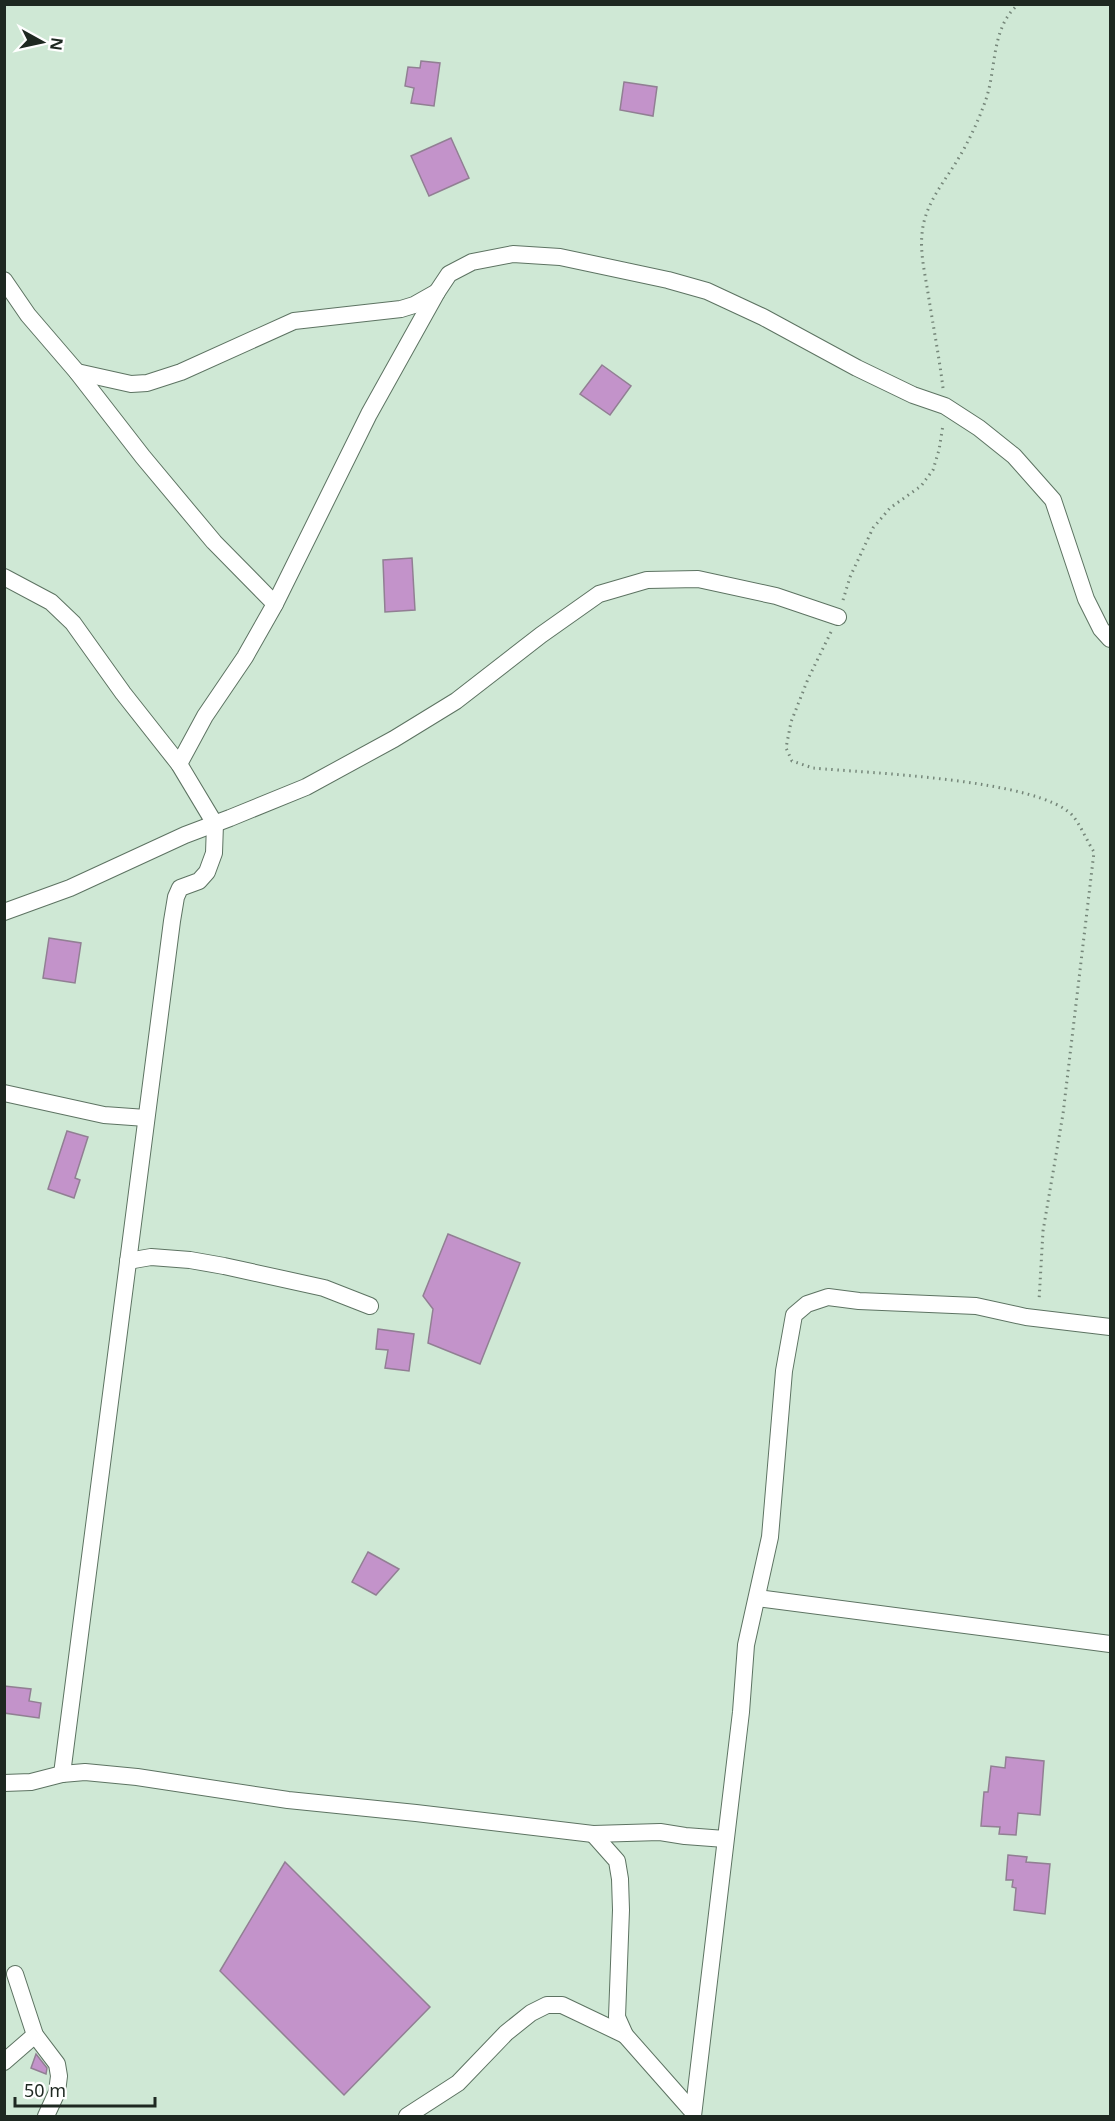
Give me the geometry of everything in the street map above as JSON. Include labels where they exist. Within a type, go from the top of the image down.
[{"type":"street","points":[[179,764],[205,716],[245,657],[275,604],[369,414],[436,292],[449,274],[472,262],[513,254],[560,257],[668,280],[707,291],[745,308],[857,368],[913,395],[945,406],[979,428],[1014,456],[1053,500],[1086,599],[1101,629],[1110,639]]},
{"type":"street","points":[[4,280],[28,315],[214,542],[275,604]]},
{"type":"street","points":[[77,372],[131,384],[147,383],[181,372],[294,321],[401,309],[414,305],[436,292]]},
{"type":"street","points":[[4,577],[51,602],[73,623],[123,693],[179,764],[215,824],[214,853],[207,872],[199,881],[183,886],[177,897],[146,1118],[62,1774]]},
{"type":"street","points":[[4,912],[70,888],[185,835],[306,787],[394,739],[456,701],[541,635],[599,594],[646,580],[698,579],[776,596],[838,616]]},
{"type":"street","points":[[4,1093],[104,1115],[146,1118]]},
{"type":"street","points":[[128,1261],[151,1257],[224,1266],[324,1288],[370,1306]]},
{"type":"street","points":[[693,2114],[741,1712],[746,1645],[770,1537],[783,1381],[794,1315],[807,1304],[828,1297],[859,1301],[976,1306],[1026,1317],[1110,1327]]},
{"type":"street","points":[[757,1598],[1110,1644]]},
{"type":"street","points":[[4,1783],[31,1782],[62,1774],[85,1772],[137,1777],[288,1800],[593,1834],[660,1832],[725,1839]]},
{"type":"street","points":[[593,1834],[617,1861],[620,1879],[617,2018],[625,2035],[693,2114]]},
{"type":"street","points":[[15,1974],[35,2035],[57,2064],[59,2076],[57,2092],[46,2116]]},
{"type":"street","points":[[406,2116],[458,2083],[506,2033],[531,2013],[547,2005],[562,2005],[625,2035]]},
{"type":"street","points":[[4,2062],[35,2035]]},
{"type":"path","points":[[1019,4],[1013,9],[999,34],[993,79],[985,103],[956,162],[937,191],[926,214],[922,233],[922,259],[945,406],[939,450],[933,470],[921,486],[890,508],[873,528],[850,577],[838,616],[808,679],[791,722],[786,748],[792,761],[813,768],[956,781],[1004,788],[1046,800],[1072,815],[1094,852],[1063,1114],[1043,1231],[1038,1307],[1026,1317]]},
{"type":"building","points":[[421,61],[440,63],[434,106],[411,103],[414,88],[405,86],[408,67],[420,68]]},
{"type":"building","points":[[624,82],[657,87],[653,116],[620,110]]},
{"type":"building","points":[[451,138],[469,178],[429,196],[411,156]]},
{"type":"building","points":[[602,365],[631,386],[610,415],[580,394]]},
{"type":"building","points":[[412,558],[415,610],[385,612],[383,560]]},
{"type":"building","points":[[49,938],[81,943],[75,983],[43,978]]},
{"type":"building","points":[[67,1131],[88,1137],[75,1178],[80,1180],[74,1198],[48,1189]]},
{"type":"building","points":[[448,1234],[520,1263],[480,1364],[428,1343],[433,1309],[423,1296]]},
{"type":"building","points":[[378,1329],[414,1334],[409,1371],[385,1368],[388,1350],[376,1349]]},
{"type":"building","points":[[368,1552],[399,1569],[376,1595],[352,1582]]},
{"type":"building","points":[[4,1686],[31,1689],[29,1701],[41,1703],[39,1718],[4,1713]]},
{"type":"building","points":[[1006,1757],[1044,1761],[1040,1815],[1018,1813],[1016,1835],[999,1834],[1000,1827],[981,1826],[984,1792],[988,1792],[991,1766],[1005,1768]]},
{"type":"building","points":[[1008,1855],[1027,1857],[1026,1862],[1050,1864],[1045,1914],[1014,1910],[1016,1888],[1012,1887],[1013,1880],[1006,1880]]},
{"type":"building","points":[[285,1862],[430,2007],[344,2095],[220,1971]]},
{"type":"building","points":[[36,2054],[47,2068],[46,2074],[31,2068]]}]
